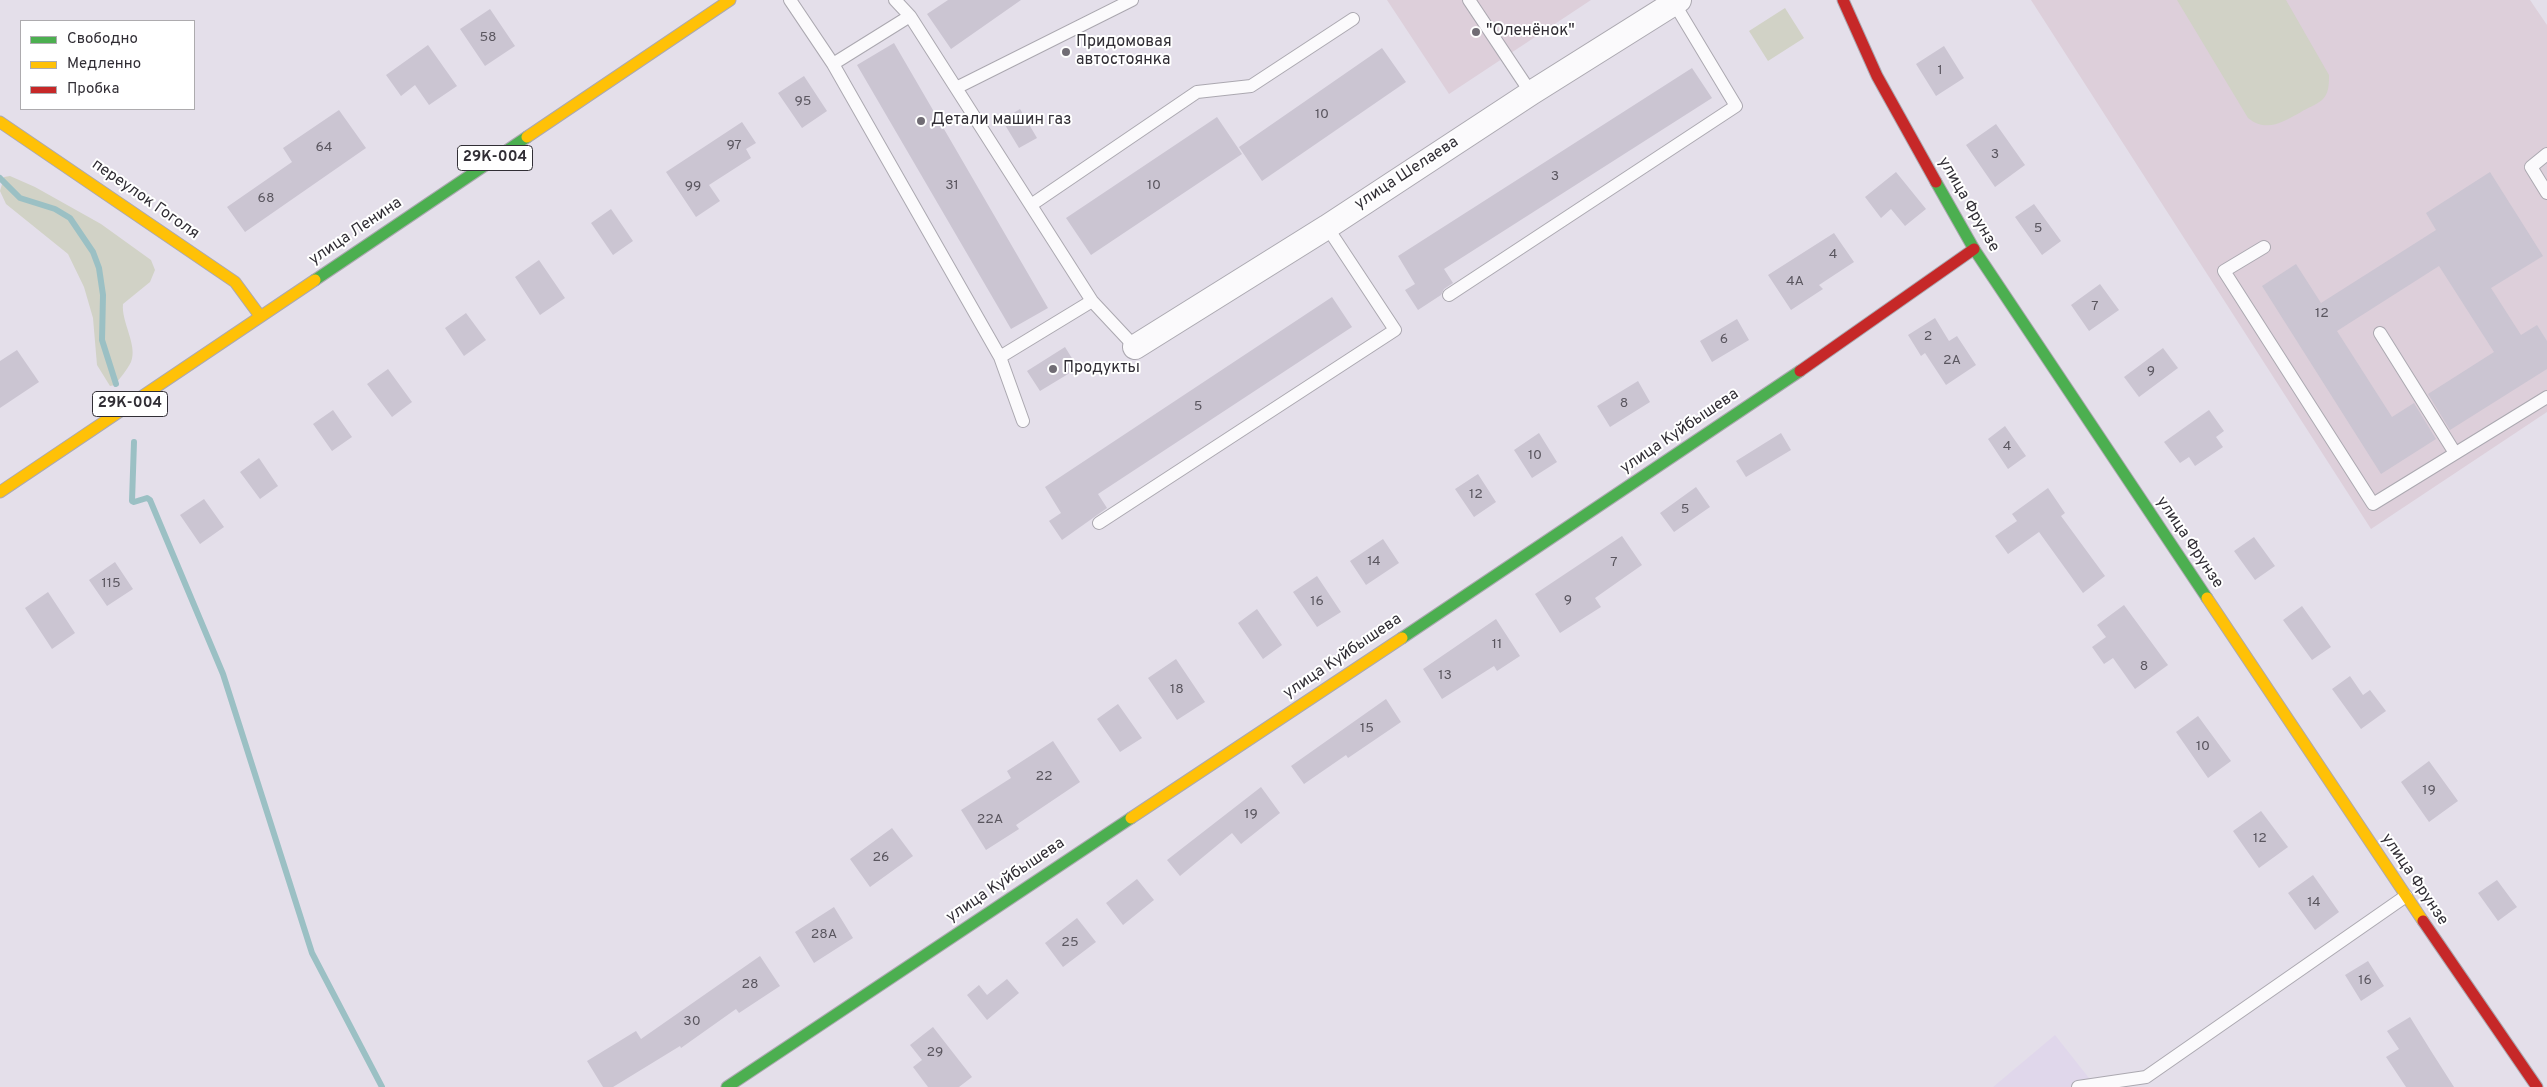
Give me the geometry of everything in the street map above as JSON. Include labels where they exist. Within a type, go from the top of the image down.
[{"type":"street","name":"улица Ленина","points":[[0,492],[730,0]]},
{"type":"street","name":"улица Фрунзе","points":[[1843,0],[1877,76],[1974,249],[2406,896],[2537,1087]]},
{"type":"street","name":"улица Шелаева","points":[[1135,347],[1327,227],[1531,93],[1676,2]]},
{"type":"street","name":"переулок Гоголя","points":[[0,122],[235,282],[260,316]]},
{"type":"street","name":"улица Куйбышева","points":[[727,1087],[1775,388],[1974,249]]},
{"type":"lane","points":[[790,0],[833,64],[1000,357],[1023,422]]},
{"type":"lane","points":[[895,0],[910,16],[1092,301],[1135,347]]},
{"type":"lane","points":[[956,88],[1132,0]]},
{"type":"lane","points":[[1469,0],[1531,93]]},
{"type":"lane","points":[[1450,294],[1736,106],[1676,2]]},
{"type":"lane","points":[[833,64],[910,16]]},
{"type":"lane","points":[[1031,204],[1196,92],[1251,86],[1353,19]]},
{"type":"lane","points":[[2547,154],[2531,167],[2547,193]]},
{"type":"lane","points":[[1098,523],[1395,330],[1327,227]]},
{"type":"lane","points":[[2264,247],[2224,271],[2373,504],[2547,397]]},
{"type":"lane","points":[[1000,357],[1092,301]]},
{"type":"lane","points":[[2380,333],[2455,454]]},
{"type":"lane","points":[[2078,1087],[2143,1082],[2406,896]]},
{"type":"shaded area","name":"\"Оленёнок\"","points":[[1387,0],[1591,0],[1449,94]]},
{"type":"shaded area","points":[[2031,0],[2530,0],[2547,25],[2547,412],[2371,529]]},
{"type":"shaded area","points":[[2177,0],[2286,0],[2329,75],[2326,95],[2320,102],[2275,124],[2262,125],[2248,118]]},
{"type":"shaded area","points":[[1785,8],[1804,38],[1768,61],[1749,31]]},
{"type":"shaded area","points":[[10,176],[35,187],[101,224],[151,260],[155,270],[150,282],[123,304],[124,318],[133,355],[131,362],[115,385],[110,386],[97,365],[93,318],[84,287],[68,254],[6,204],[0,191],[4,177]]},
{"type":"shaded area","points":[[2055,1035],[2096,1087],[1993,1087]]},
{"type":"building","points":[[948,0],[1021,0],[951,49],[927,14]]},
{"type":"building","points":[[490,9],[515,46],[485,66],[460,29]]},
{"type":"building","points":[[894,43],[1048,308],[1011,329],[857,65]]},
{"type":"building","points":[[428,45],[457,86],[429,105],[415,85],[401,96],[386,75]]},
{"type":"building","points":[[1944,46],[1964,78],[1936,96],[1916,64]]},
{"type":"building","points":[[1382,48],[1406,82],[1262,181],[1239,147]]},
{"type":"building","points":[[1692,68],[1712,98],[1444,269],[1453,283],[1444,289],[1441,295],[1418,310],[1405,290],[1415,284],[1398,256]]},
{"type":"building","points":[[804,76],[827,111],[802,128],[778,93]]},
{"type":"building","points":[[1020,109],[1037,138],[1019,148],[1002,120]]},
{"type":"building","points":[[339,110],[366,148],[245,232],[227,207],[292,162],[283,148]]},
{"type":"building","points":[[1217,117],[1242,154],[1091,255],[1066,218]]},
{"type":"building","points":[[742,122],[756,143],[746,149],[751,158],[709,185],[720,201],[696,217],[666,172]]},
{"type":"building","points":[[1996,124],[2025,165],[1995,187],[1966,145]]},
{"type":"building","points":[[1896,172],[1926,209],[1905,226],[1891,209],[1881,218],[1865,197]]},
{"type":"building","points":[[2490,172],[2543,256],[2491,288],[2521,335],[2537,325],[2547,341],[2547,369],[2450,430],[2428,394],[2494,352],[2439,266],[2337,331],[2392,417],[2414,403],[2436,439],[2381,474],[2262,286],[2296,264],[2321,303],[2436,230],[2426,213]]},
{"type":"building","points":[[2034,204],[2061,241],[2042,255],[2015,217]]},
{"type":"building","points":[[611,209],[633,241],[613,255],[591,223]]},
{"type":"building","points":[[1834,233],[1854,262],[1819,285],[1823,289],[1791,310],[1768,275]]},
{"type":"building","points":[[539,260],[565,298],[540,315],[515,277]]},
{"type":"building","points":[[2100,284],[2119,310],[2089,331],[2071,305]]},
{"type":"building","points":[[1332,297],[1352,327],[1098,494],[1107,508],[1062,540],[1049,521],[1061,513],[1045,487]]},
{"type":"building","points":[[466,313],[486,340],[464,356],[445,328]]},
{"type":"building","points":[[1935,318],[1949,341],[1957,336],[1976,365],[1946,385],[1925,353],[1921,356],[1908,335]]},
{"type":"building","points":[[1737,319],[1749,340],[1712,362],[1700,341]]},
{"type":"building","name":"Продукты","points":[[1065,347],[1078,368],[1040,391],[1027,371]]},
{"type":"building","points":[[2163,348],[2178,368],[2139,397],[2124,377]]},
{"type":"building","points":[[17,350],[39,382],[0,408],[0,361]]},
{"type":"building","points":[[388,369],[412,402],[392,417],[367,384]]},
{"type":"building","points":[[1638,381],[1650,402],[1610,427],[1597,406]]},
{"type":"building","points":[[333,410],[352,437],[332,451],[313,424]]},
{"type":"building","points":[[2209,410],[2224,431],[2216,437],[2223,447],[2195,466],[2189,457],[2180,463],[2164,442]]},
{"type":"building","points":[[2005,426],[2026,456],[2008,469],[1988,439]]},
{"type":"building","points":[[1539,433],[1557,462],[1532,478],[1514,450]]},
{"type":"building","points":[[1781,433],[1791,450],[1746,477],[1736,461]]},
{"type":"building","points":[[259,458],[278,486],[260,499],[240,472]]},
{"type":"building","points":[[1478,474],[1496,502],[1474,517],[1455,489]]},
{"type":"building","points":[[1696,487],[1710,507],[1674,532],[1660,513]]},
{"type":"building","points":[[2048,488],[2065,513],[2061,516],[2105,576],[2083,593],[2039,532],[2008,554],[1995,536],[2017,521],[2012,514]]},
{"type":"building","points":[[204,499],[224,527],[200,544],[180,515]]},
{"type":"building","points":[[1622,536],[1642,565],[1595,598],[1601,607],[1560,633],[1535,594]]},
{"type":"building","points":[[2254,537],[2275,566],[2255,580],[2234,551]]},
{"type":"building","points":[[1383,539],[1399,563],[1366,585],[1350,561]]},
{"type":"building","points":[[115,562],[133,589],[107,606],[89,580]]},
{"type":"building","points":[[1317,576],[1341,612],[1317,627],[1293,592]]},
{"type":"building","points":[[48,592],[75,633],[52,649],[25,608]]},
{"type":"building","points":[[2124,605],[2168,665],[2135,689],[2113,658],[2104,664],[2092,647],[2106,637],[2097,625]]},
{"type":"building","points":[[2302,606],[2331,647],[2312,660],[2283,620]]},
{"type":"building","points":[[1257,609],[1282,645],[1263,659],[1238,623]]},
{"type":"building","points":[[1496,619],[1520,656],[1497,671],[1494,666],[1442,699],[1423,669]]},
{"type":"building","points":[[1176,659],[1205,702],[1177,720],[1148,678]]},
{"type":"building","points":[[2350,676],[2363,695],[2370,690],[2386,711],[2361,729],[2332,689]]},
{"type":"building","points":[[1386,699],[1401,722],[1348,758],[1346,755],[1304,784],[1291,766]]},
{"type":"building","points":[[1118,704],[1142,738],[1120,752],[1097,719]]},
{"type":"building","points":[[2198,716],[2231,761],[2208,778],[2176,732]]},
{"type":"building","points":[[1053,741],[1080,782],[1016,825],[1019,829],[986,850],[961,810],[1011,778],[1007,771]]},
{"type":"building","points":[[2429,761],[2458,801],[2429,822],[2401,782]]},
{"type":"building","points":[[1261,787],[1280,813],[1241,844],[1232,833],[1180,876],[1167,860]]},
{"type":"building","points":[[2261,811],[2288,847],[2259,868],[2233,831]]},
{"type":"building","points":[[892,828],[913,856],[870,887],[850,859]]},
{"type":"building","points":[[2313,875],[2339,912],[2315,930],[2288,893]]},
{"type":"building","points":[[1137,879],[1154,900],[1123,925],[1106,903]]},
{"type":"building","points":[[2497,880],[2517,907],[2498,921],[2478,893]]},
{"type":"building","points":[[834,907],[853,938],[814,963],[795,932]]},
{"type":"building","points":[[1077,918],[1096,942],[1063,967],[1045,943]]},
{"type":"building","points":[[760,956],[780,986],[739,1013],[736,1009],[681,1048],[680,1046],[613,1087],[603,1087],[587,1061],[636,1031],[641,1039]]},
{"type":"building","points":[[2368,961],[2384,986],[2361,1001],[2345,975]]},
{"type":"building","points":[[1007,979],[1019,993],[987,1020],[967,995],[979,985],[987,995]]},
{"type":"building","points":[[2410,1017],[2454,1087],[2406,1087],[2386,1057],[2399,1049],[2387,1031]]},
{"type":"building","points":[[933,1027],[972,1077],[959,1087],[928,1087],[913,1067],[922,1060],[910,1045]]},
{"type":"waterway","points":[[0,178],[20,198],[55,209],[70,218],[93,252],[99,268],[103,295],[102,340],[116,384]]},
{"type":"waterway","points":[[134,442],[132,501],[147,498],[150,500],[223,674],[312,953],[382,1087]]},
{"type":"traffic: fast","points":[[315,280],[527,137]]},
{"type":"traffic: fast","points":[[1936,182],[1974,249],[2207,598]]},
{"type":"traffic: fast","points":[[1402,638],[1800,371]]},
{"type":"traffic: fast","points":[[727,1087],[1131,818]]},
{"type":"traffic: slow","points":[[527,137],[730,0]]},
{"type":"traffic: slow","points":[[0,122],[235,282],[260,316]]},
{"type":"traffic: slow","points":[[0,492],[315,280]]},
{"type":"traffic: slow","points":[[2207,598],[2423,921]]},
{"type":"traffic: slow","points":[[1131,818],[1402,638]]},
{"type":"traffic: jam","points":[[1843,0],[1877,76],[1936,182]]},
{"type":"traffic: jam","points":[[1800,371],[1974,249]]},
{"type":"traffic: jam","points":[[2423,921],[2537,1087]]},
{"type":"place","name":"\"Оленёнок\"","points":[[1476,32]]},
{"type":"place","name":"Придомовая автостоянка","points":[[1066,52]]},
{"type":"place","name":"Детали машин газ","points":[[921,121]]},
{"type":"place","name":"Продукты","points":[[1053,369]]}]
